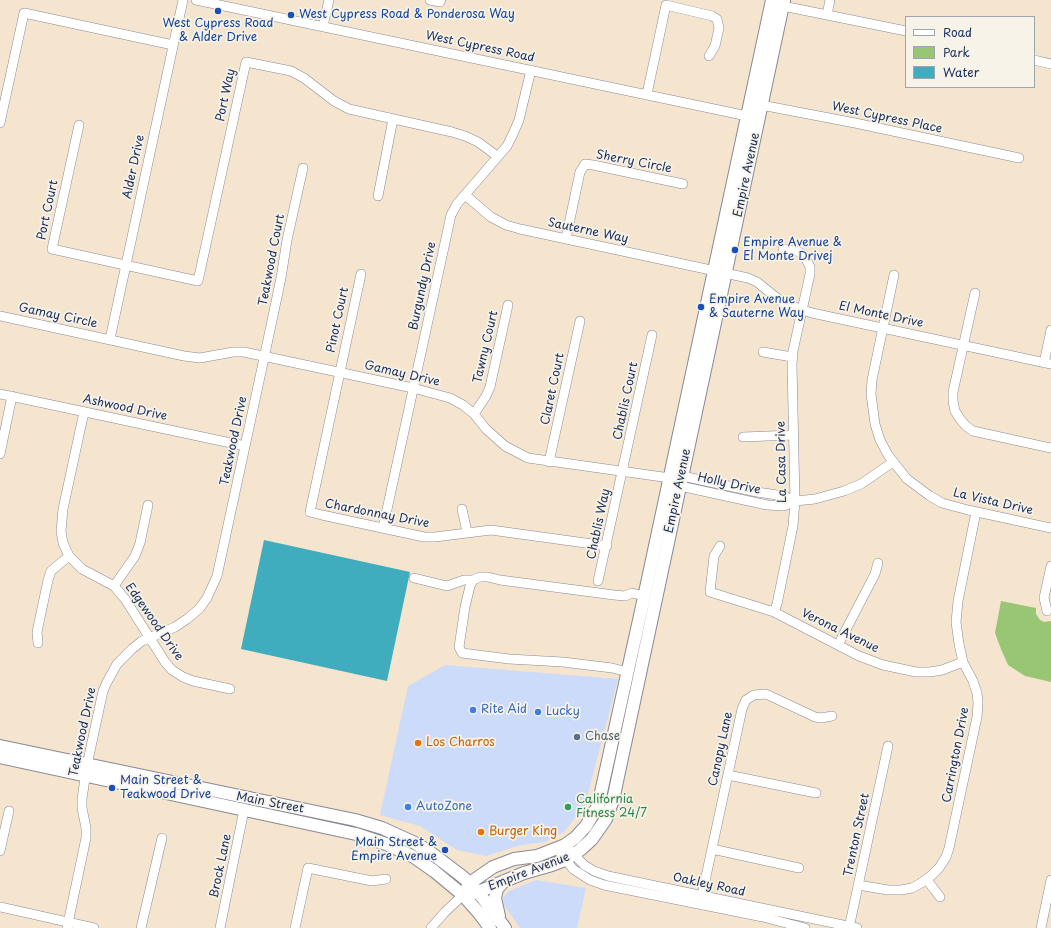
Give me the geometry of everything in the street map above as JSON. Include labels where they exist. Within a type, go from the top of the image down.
[{"type":"main road","name":"Empire Avenue","points":[[474,887],[504,881],[524,873],[552,865],[569,857],[592,839],[606,819],[614,793],[720,271],[778,2]]},
{"type":"main road","name":"Empire Avenue","points":[[474,887],[494,867],[514,859],[537,856],[561,847],[575,838],[586,826],[598,806],[644,599],[677,480]]},
{"type":"main road","points":[[644,599],[650,602],[645,625],[646,640]]},
{"type":"main road","name":"Main Street","points":[[0,746],[86,770],[244,810],[356,834],[386,844],[408,854],[434,871],[463,895],[490,928]]},
{"type":"main road","name":"Main Street","points":[[0,757],[86,770],[355,820],[382,828],[415,843],[444,862],[474,887],[502,924]]},
{"type":"main road","points":[[502,924],[495,898],[497,889],[504,881]]},
{"type":"main road","points":[[463,895],[474,887]]},
{"type":"street","name":"Alder Drive","points":[[110,339],[183,0]]},
{"type":"street","name":"West Cypress Road","points":[[196,0],[753,117]]},
{"type":"street","points":[[323,26],[329,0]]},
{"type":"street","points":[[430,0],[441,1]]},
{"type":"street","points":[[827,15],[830,0]]},
{"type":"street","points":[[778,2],[827,15],[905,32]]},
{"type":"street","points":[[647,94],[666,5],[712,16],[717,19],[719,28],[715,46],[709,56]]},
{"type":"street","points":[[0,123],[24,13],[173,45]]},
{"type":"street","points":[[1035,60],[1051,64]]},
{"type":"street","name":"Port Way","points":[[125,265],[198,281],[246,62],[291,71],[310,82],[334,101],[349,109],[465,136],[478,142],[497,156]]},
{"type":"street","name":"Burgundy Drive","points":[[383,528],[451,214],[457,204],[506,146],[516,128],[531,70]]},
{"type":"street","name":"West Cypress Place","points":[[756,104],[855,123],[1019,158]]},
{"type":"street","points":[[378,196],[393,119]]},
{"type":"street","name":"Port Court","points":[[79,125],[52,249],[125,265]]},
{"type":"street","name":"Sherry Circle","points":[[566,238],[580,172],[585,164],[684,184]]},
{"type":"street","name":"Teakwood Court","points":[[265,356],[287,240],[303,168]]},
{"type":"street","name":"Sauterne Way","points":[[465,195],[491,217],[506,225],[720,271]]},
{"type":"street","name":"La Casa Drive","points":[[774,612],[793,526],[795,501],[792,357],[810,274],[810,267],[807,260],[800,253],[797,251],[783,249]]},
{"type":"street","name":"El Monte Drive","points":[[720,271],[758,282],[783,303],[802,310],[1048,364]]},
{"type":"street","name":"Pinot Court","points":[[340,372],[361,274]]},
{"type":"street","name":"La Vista Drive","points":[[894,275],[872,380],[871,394],[875,424],[880,440],[893,462],[907,479],[930,496],[955,507],[1051,528]]},
{"type":"street","points":[[975,293],[954,392],[953,401],[960,419],[973,431],[982,434],[1051,448]]},
{"type":"street","name":"Tawny Court","points":[[474,414],[490,387],[508,305]]},
{"type":"street","name":"Gamay Circle","points":[[0,316],[110,339]]},
{"type":"street","name":"Claret Court","points":[[549,462],[580,320]]},
{"type":"street","points":[[1048,364],[1051,330]]},
{"type":"street","name":"Chablis Court","points":[[623,471],[652,336]]},
{"type":"street","name":"Gamay Drive","points":[[110,339],[200,358],[233,352],[244,352],[414,388],[450,398],[463,405],[474,414],[486,429],[505,446],[528,458],[677,480]]},
{"type":"street","points":[[763,352],[792,357]]},
{"type":"street","name":"Teakwood Drive","points":[[67,925],[86,838],[82,799],[86,770],[106,682],[111,672],[132,648],[142,641],[175,627],[188,619],[199,609],[213,587],[220,564],[265,356]]},
{"type":"street","name":"Chardonnay Drive","points":[[340,372],[310,512],[322,516],[424,537],[491,530],[606,546]]},
{"type":"street","name":"Ashwood Drive","points":[[0,394],[245,446]]},
{"type":"street","points":[[0,454],[12,396]]},
{"type":"street","name":"Edgewood Drive","points":[[84,412],[62,516],[61,531],[63,543],[69,556],[82,569],[114,586],[126,599],[165,662],[172,670],[182,677],[193,681],[230,689]]},
{"type":"street","points":[[743,438],[793,435]]},
{"type":"street","name":"Holly Drive","points":[[677,480],[766,505],[784,506],[795,501],[815,499],[844,491],[861,484],[893,462]]},
{"type":"street","name":"Chablis Way","points":[[598,582],[623,471]]},
{"type":"street","points":[[114,586],[135,556],[140,543],[148,504]]},
{"type":"street","points":[[462,509],[467,532]]},
{"type":"street","name":"Carrington Drive","points":[[858,885],[888,890],[912,888],[927,880],[939,868],[949,848],[977,717],[977,693],[973,681],[963,662],[957,634],[956,612],[976,512]]},
{"type":"street","name":"Verona Avenue","points":[[720,546],[714,556],[710,592],[774,612],[871,661],[916,672],[942,670],[963,662]]},
{"type":"street","points":[[38,643],[37,632],[51,571],[69,556]]},
{"type":"street","points":[[838,645],[875,574],[878,563]]},
{"type":"street","points":[[1047,611],[1044,598],[1051,566]]},
{"type":"street","points":[[414,578],[447,586],[464,580],[488,577],[515,582],[625,596],[632,594],[644,599]]},
{"type":"street","points":[[473,580],[470,586],[462,627],[459,647],[462,653],[509,659],[563,662],[612,668],[628,672]]},
{"type":"street","name":"Canopy Lane","points":[[702,895],[744,704],[750,697],[766,694],[815,717],[821,718],[832,716]]},
{"type":"street","name":"Trenton Street","points":[[852,927],[858,885],[888,746]]},
{"type":"street","points":[[728,775],[816,793]]},
{"type":"street","name":"Brock Lane","points":[[220,928],[244,810]]},
{"type":"street","points":[[0,851],[9,811]]},
{"type":"street","points":[[141,928],[162,838]]},
{"type":"street","name":"Oakley Road","points":[[561,847],[569,857],[573,869],[584,877],[604,885],[770,918],[804,928]]},
{"type":"street","points":[[712,849],[799,868]]},
{"type":"street","name":"Oakley Road","points":[[569,857],[608,876],[852,927]]},
{"type":"street","points":[[295,928],[308,868],[372,881],[386,880]]},
{"type":"street","points":[[927,880],[940,897]]},
{"type":"street","points":[[1041,928],[1051,880]]},
{"type":"street","points":[[431,928],[463,895]]},
{"type":"street","points":[[0,907],[67,925],[94,928]]},
{"type":"shaded area","points":[[445,665],[618,679],[585,805],[564,832],[545,842],[521,845],[486,856],[457,850],[420,826],[380,815],[408,686]]},
{"type":"shaded area","points":[[536,880],[586,888],[577,928],[520,928],[504,905],[503,897],[509,891]]},
{"type":"green space","points":[[1001,601],[1036,608],[1036,614],[1040,620],[1044,622],[1051,621],[1051,682],[1025,676],[1008,665],[995,633]]},
{"type":"water","points":[[264,540],[410,572],[387,681],[241,649]]},
{"type":"place","name":"West Cypress Road & Alder Drive","points":[[218,11]]},
{"type":"place","name":"West Cypress Road & Ponderosa Way","points":[[291,15]]},
{"type":"place","name":"Empire Avenue & El Monte Drivej","points":[[735,250]]},
{"type":"place","name":"Empire Avenue & Sauterne Way","points":[[701,307]]},
{"type":"place","name":"Rite Aid","points":[[473,710]]},
{"type":"place","name":"Lucky","points":[[538,712]]},
{"type":"place","name":"Chase","points":[[577,737]]},
{"type":"place","name":"Los Charros","points":[[418,743]]},
{"type":"place","name":"Main Street & Teakwood Drive","points":[[112,788]]},
{"type":"place","name":"AutoZone","points":[[408,807]]},
{"type":"place","name":"California Fitness 24/7","points":[[568,807]]},
{"type":"place","name":"Burger King","points":[[481,832]]},
{"type":"place","name":"Main Street & Empire Avenue","points":[[445,850]]}]
